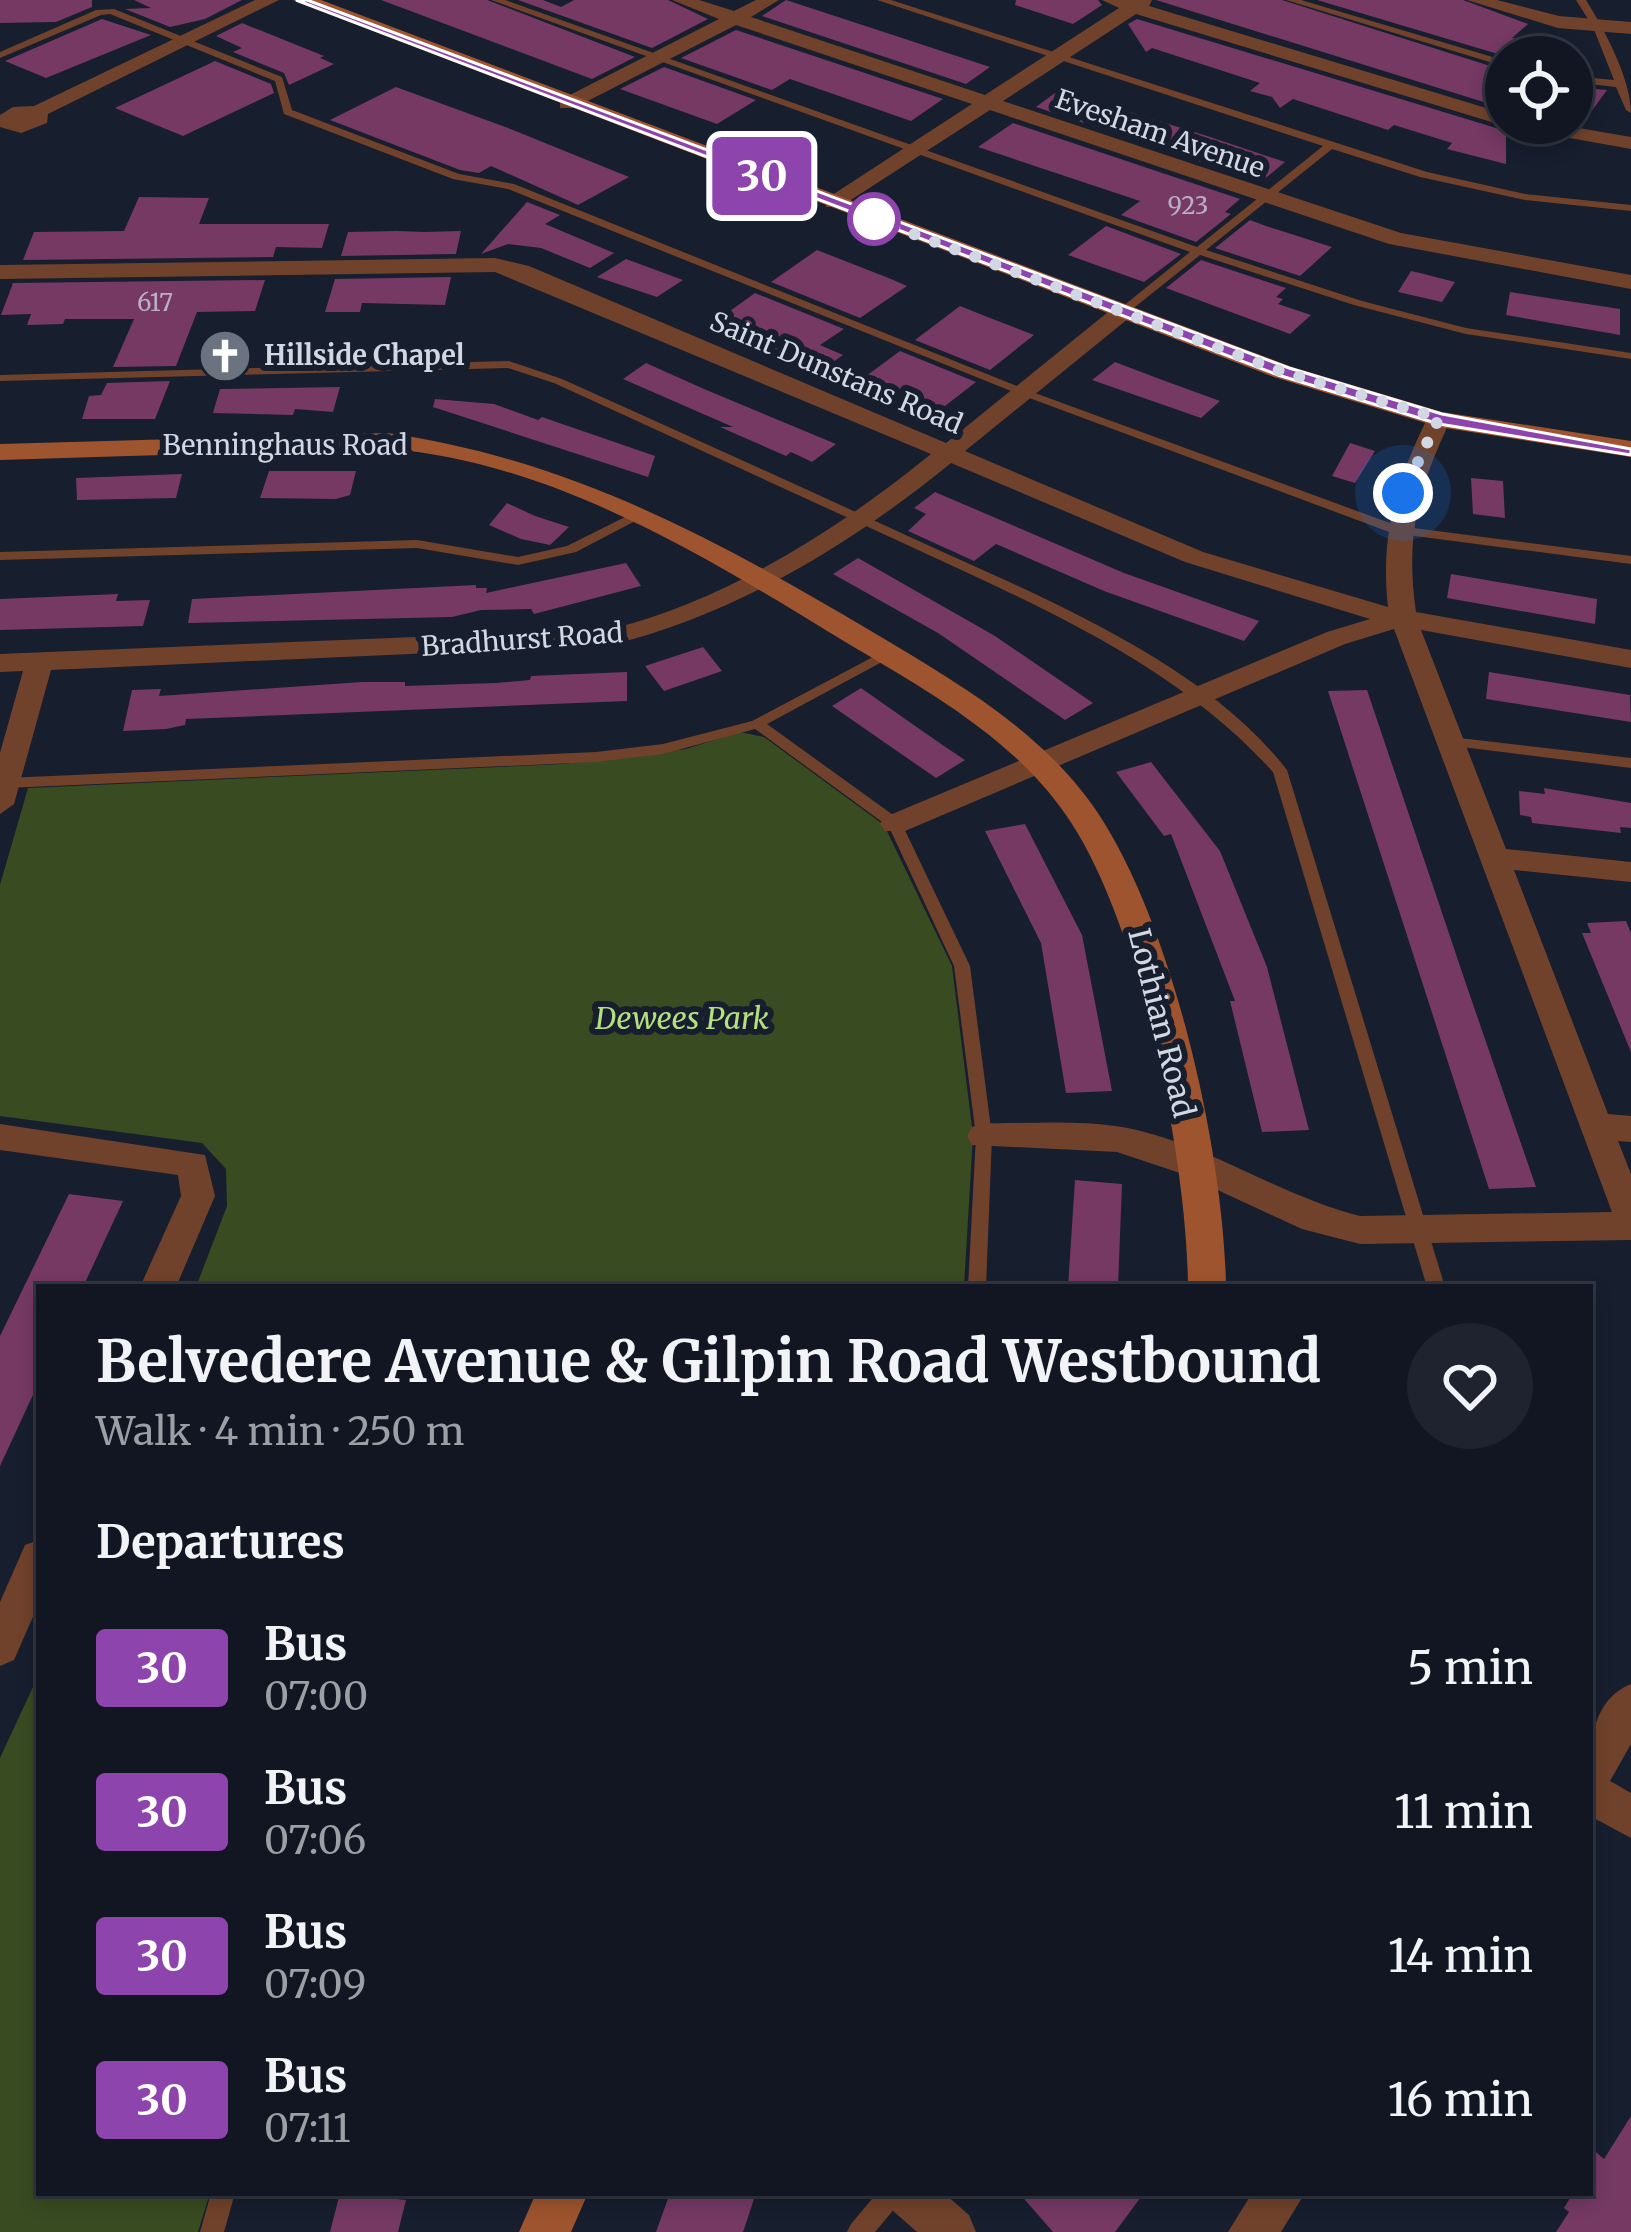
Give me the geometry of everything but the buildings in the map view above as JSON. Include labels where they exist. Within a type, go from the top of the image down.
[{"type":"main road","points":[[302,0],[1283,372],[1439,418],[1631,449]]},
{"type":"main road","name":"Benninghaus Road","points":[[0,452],[363,441],[415,444],[529,471],[760,576]]},
{"type":"main road","name":"Lothian Road","points":[[760,576],[1000,727],[1043,766],[1103,847],[1142,929],[1195,1165],[1208,1249],[1207,1284]]},
{"type":"main road","points":[[545,2232],[561,2196]]},
{"type":"street","points":[[37,112],[270,0]]},
{"type":"street","name":"Evesham Avenue","points":[[681,0],[1268,198],[1430,247],[1631,282]]},
{"type":"street","points":[[568,104],[770,0]]},
{"type":"street","points":[[1111,0],[1140,3],[1485,113]]},
{"type":"street","points":[[1476,0],[1558,22],[1631,28]]},
{"type":"street","points":[[833,203],[1140,3]]},
{"type":"street","points":[[1593,136],[1631,143]]},
{"type":"street","name":"Saint Dunstans Road","points":[[0,272],[495,265],[1194,557],[1352,607],[1631,659]]},
{"type":"street","name":"Bradhurst Road","points":[[0,663],[610,637],[667,623],[711,605],[861,519],[1121,313]]},
{"type":"street","points":[[984,1136],[1117,1139],[1195,1165],[1314,1219],[1360,1230],[1420,1232],[1631,1222],[1402,617],[1396,530],[1403,493],[1439,418]]},
{"type":"street","points":[[896,824],[1043,766],[1336,638],[1402,617]]},
{"type":"street","points":[[5,778],[39,663]]},
{"type":"street","points":[[1495,858],[1631,872]]},
{"type":"street","points":[[1594,1125],[1631,1129]]},
{"type":"street","points":[[0,1137],[193,1164],[198,1196],[159,1284]]},
{"type":"street","points":[[0,1647],[36,1565]]},
{"type":"street","points":[[1593,1771],[1631,1704]]},
{"type":"street","points":[[1593,1794],[1631,1817]]},
{"type":"street","points":[[912,2196],[952,2232]]},
{"type":"street","points":[[1252,2232],[1279,2196]]},
{"type":"lane","points":[[496,0],[1195,250],[1404,317],[1631,356]]},
{"type":"lane","points":[[882,0],[1424,176],[1525,197],[1631,208]]},
{"type":"lane","points":[[1291,0],[1485,58]]},
{"type":"lane","points":[[1581,0],[1598,27],[1631,110]]},
{"type":"lane","points":[[0,55],[106,10],[279,80],[288,112],[457,177],[510,186],[1020,391],[1396,530],[1631,560]]},
{"type":"lane","points":[[1593,81],[1620,84]]},
{"type":"lane","points":[[1121,313],[1328,146]]},
{"type":"lane","points":[[0,378],[509,364],[558,381],[861,519],[1098,633],[1196,696],[1280,770],[1435,1284]]},
{"type":"lane","points":[[0,556],[416,544],[518,561],[571,549],[635,516]]},
{"type":"lane","points":[[5,778],[596,757],[663,748],[757,724],[888,653]]},
{"type":"lane","points":[[757,724],[896,824],[962,966],[984,1136],[977,1284]]},
{"type":"lane","points":[[1451,742],[1631,763]]},
{"type":"lane","points":[[212,2232],[222,2196]]},
{"type":"lane","points":[[859,2232],[890,2196]]},
{"type":"green space","name":"Dewees Park","points":[[740,732],[764,737],[884,825],[952,966],[973,1135],[964,1284],[197,1284],[227,1206],[226,1169],[202,1143],[0,1116],[0,885],[28,788],[563,764],[686,749]]},
{"type":"green space","points":[[36,1680],[36,2196],[209,2196],[198,2232],[0,2232],[0,1758]]},
{"type":"bus line","name":"30","points":[[303,0],[1283,372],[1439,418],[1631,449]]},
{"type":"place","name":"Hillside Chapel","points":[[225,356]]},
{"type":"route","points":[[874,219],[1283,372],[1439,418],[1403,493]]}]
